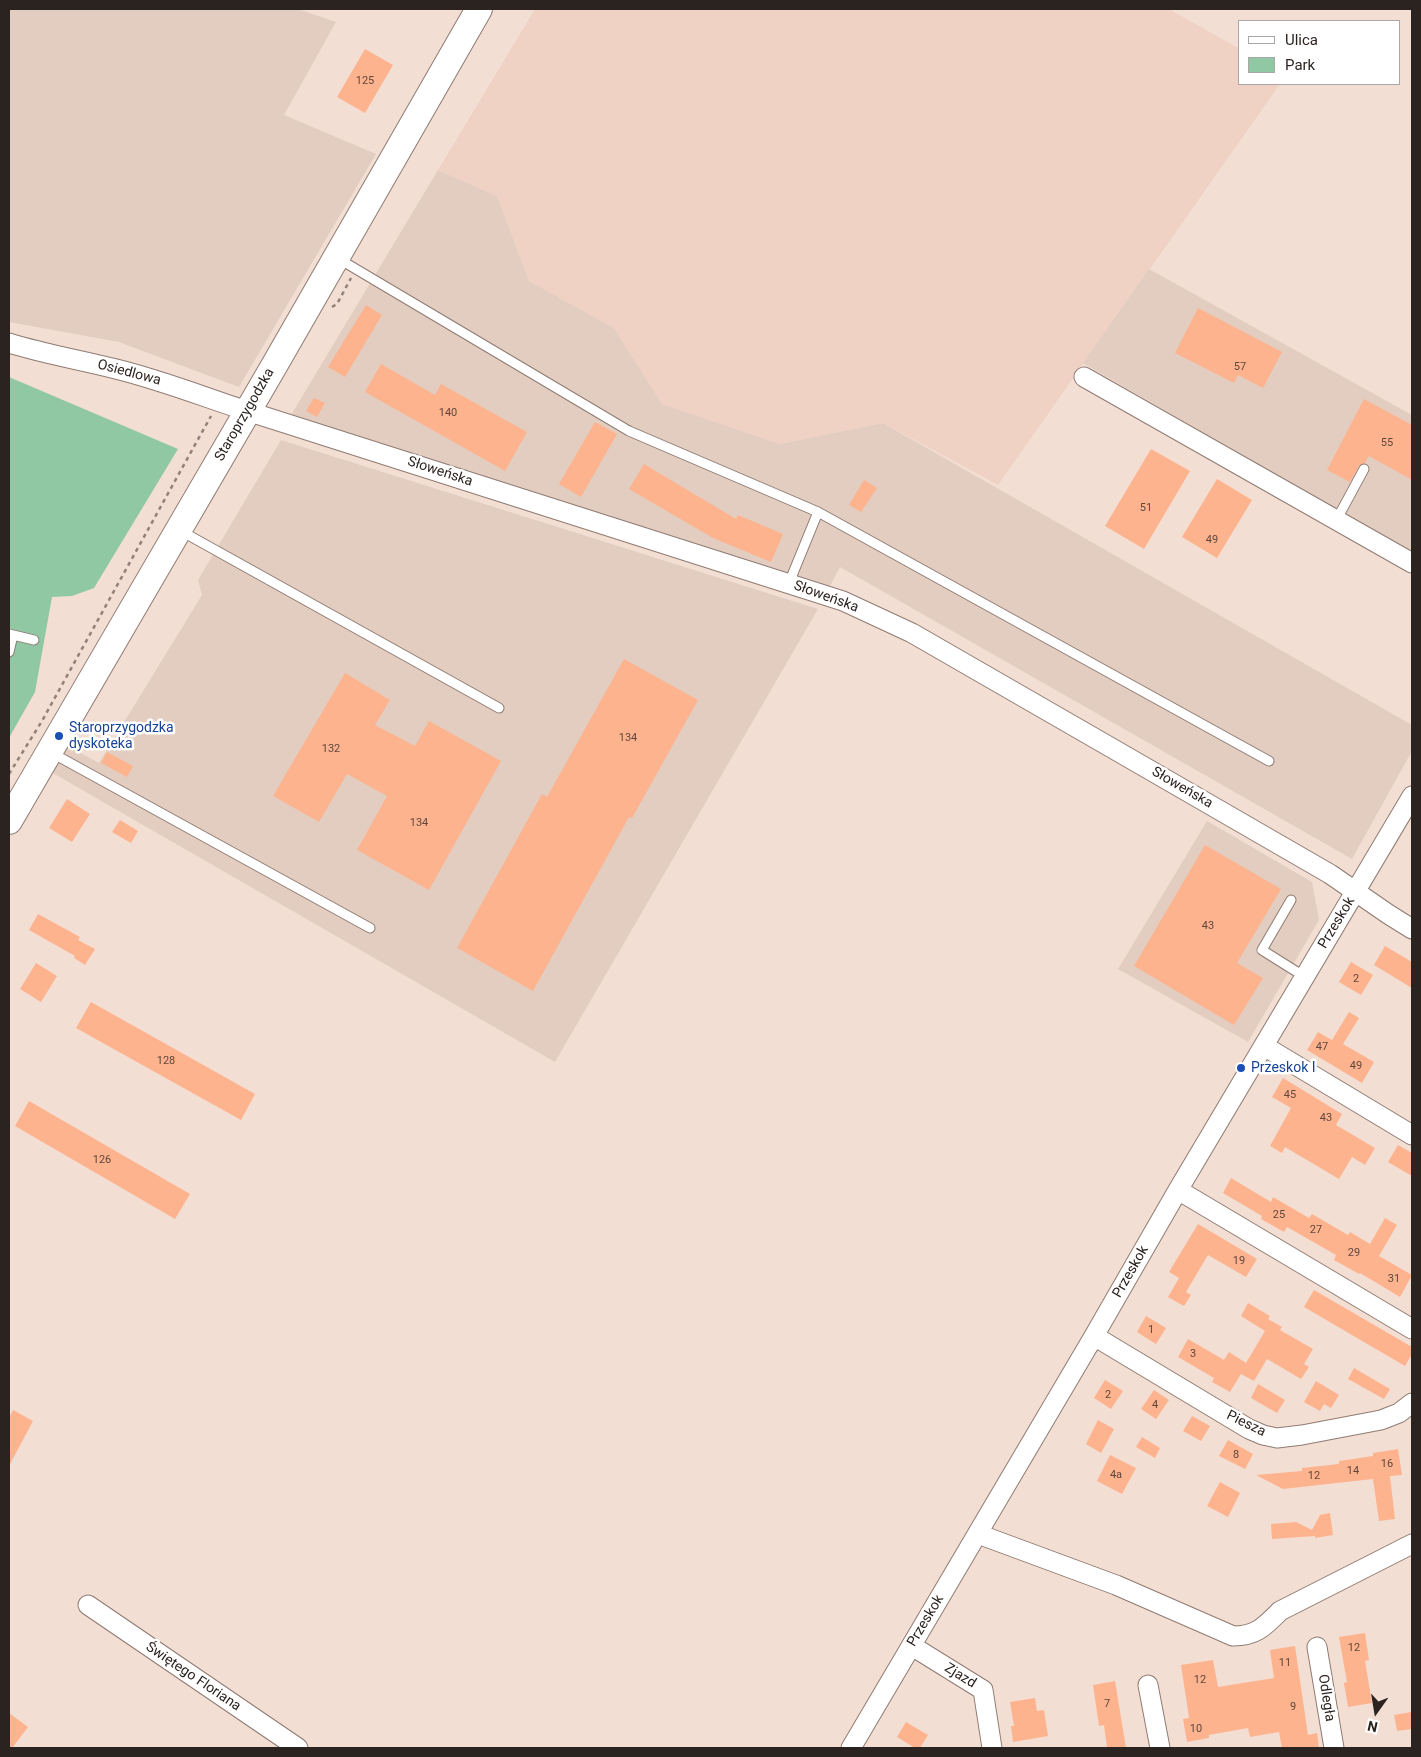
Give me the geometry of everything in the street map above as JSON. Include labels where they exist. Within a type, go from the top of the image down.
[{"type":"street","name":"Staroprzygodzka","points":[[9,821],[479,9]]},
{"type":"street","name":"Osiedlowa","points":[[9,343],[117,369],[247,411]]},
{"type":"street","points":[[1084,377],[1412,563]]},
{"type":"street","name":"Słoweńska","points":[[247,411],[843,600],[912,634],[1330,874],[1412,929]]},
{"type":"street","name":"Przeskok","points":[[851,1748],[1178,1190],[1412,796]]},
{"type":"street","points":[[1264,1046],[1412,1135]]},
{"type":"street","points":[[1178,1190],[1412,1330]]},
{"type":"street","name":"Piesza","points":[[1094,1336],[1249,1429],[1277,1438],[1381,1420],[1399,1412],[1412,1403]]},
{"type":"street","points":[[978,1534],[1116,1585],[1233,1636],[1248,1636],[1266,1625],[1280,1611],[1412,1544]]},
{"type":"street","name":"Świętego Floriana","points":[[88,1605],[294,1747]]},
{"type":"street","name":"Zjazd","points":[[912,1646],[983,1690],[992,1748]]},
{"type":"street","name":"Odległa","points":[[1318,1647],[1334,1748]]},
{"type":"street","points":[[1148,1685],[1160,1748]]},
{"type":"lane","points":[[336,258],[629,431],[818,512],[1269,761]]},
{"type":"lane","points":[[1336,519],[1364,469]]},
{"type":"lane","points":[[789,583],[818,512]]},
{"type":"lane","points":[[179,529],[499,708]]},
{"type":"lane","points":[[9,652],[11,634],[34,640]]},
{"type":"lane","points":[[50,751],[370,928]]},
{"type":"lane","points":[[1291,900],[1262,950],[1305,977]]},
{"type":"path","points":[[9,774],[52,703],[218,402]]},
{"type":"shaded area","points":[[9,9],[298,9],[336,22],[284,115],[376,154],[239,387],[119,342],[9,322]]},
{"type":"shaded area","points":[[535,9],[1169,9],[1238,48],[1238,85],[1279,85],[998,485],[883,423],[780,444],[662,404],[614,328],[529,281],[497,196],[438,170]]},
{"type":"shaded area","points":[[438,170],[497,196],[529,281],[614,328],[662,404],[780,444],[883,423],[1412,725],[1412,751],[1352,859],[840,567],[830,586],[291,415]]},
{"type":"shaded area","points":[[1149,269],[1412,415],[1412,553],[1083,363]]},
{"type":"shaded area","points":[[281,440],[818,609],[555,1062],[51,772],[68,746],[99,763],[202,595],[198,580]]},
{"type":"shaded area","points":[[1207,821],[1312,882],[1319,920],[1248,1042],[1118,969]]},
{"type":"green space","points":[[9,377],[178,449],[94,588],[72,596],[52,597],[35,692],[9,738]]},
{"type":"building","points":[[365,49],[393,65],[365,113],[337,97]]},
{"type":"building","points":[[366,305],[382,315],[345,377],[328,367]]},
{"type":"building","points":[[1198,308],[1282,352],[1263,388],[1238,375],[1234,383],[1175,353]]},
{"type":"building","points":[[381,364],[435,395],[441,384],[527,432],[505,471],[365,392]]},
{"type":"building","points":[[314,398],[325,403],[317,417],[306,411]]},
{"type":"building","points":[[1364,399],[1412,425],[1412,480],[1369,456],[1365,463],[1359,466],[1350,482],[1327,470]]},
{"type":"building","points":[[595,422],[617,434],[581,497],[559,484]]},
{"type":"building","points":[[1151,449],[1190,471],[1144,549],[1105,526]]},
{"type":"building","points":[[644,464],[736,519],[738,515],[783,534],[771,562],[713,538],[629,489]]},
{"type":"building","points":[[1217,479],[1252,500],[1217,558],[1182,537]]},
{"type":"building","points":[[864,480],[877,488],[861,512],[849,505]]},
{"type":"building","points":[[624,659],[698,700],[632,818],[629,817],[533,991],[457,948],[542,794],[547,797]]},
{"type":"building","points":[[345,673],[390,700],[375,725],[415,746],[429,721],[501,761],[429,890],[357,850],[387,796],[347,774],[319,822],[273,796]]},
{"type":"building","points":[[107,752],[133,766],[127,777],[101,763]]},
{"type":"building","points":[[67,799],[90,814],[72,842],[49,828]]},
{"type":"building","points":[[120,820],[138,831],[131,843],[112,832]]},
{"type":"building","points":[[1205,845],[1281,889],[1237,963],[1263,978],[1234,1025],[1134,966]]},
{"type":"building","points":[[38,914],[80,937],[78,940],[95,949],[85,965],[74,958],[75,956],[29,930]]},
{"type":"building","points":[[1385,946],[1412,962],[1412,988],[1374,965]]},
{"type":"building","points":[[1351,962],[1373,975],[1361,995],[1339,982]]},
{"type":"building","points":[[36,963],[57,976],[41,1002],[20,989]]},
{"type":"building","points":[[91,1002],[255,1094],[241,1120],[76,1028]]},
{"type":"building","points":[[1349,1012],[1359,1018],[1343,1044],[1374,1062],[1362,1083],[1307,1050],[1318,1032],[1332,1040]]},
{"type":"building","points":[[1283,1078],[1342,1114],[1336,1125],[1375,1148],[1365,1165],[1352,1157],[1339,1179],[1285,1147],[1282,1153],[1270,1146],[1291,1108],[1272,1097]]},
{"type":"building","points":[[29,1101],[190,1194],[175,1219],[15,1126]]},
{"type":"building","points":[[1398,1145],[1412,1153],[1412,1176],[1388,1162]]},
{"type":"building","points":[[1231,1178],[1271,1202],[1273,1197],[1309,1218],[1312,1214],[1348,1235],[1350,1232],[1370,1244],[1385,1218],[1397,1225],[1379,1256],[1412,1275],[1400,1297],[1334,1260],[1336,1255],[1287,1227],[1284,1232],[1261,1219],[1262,1216],[1223,1193]]},
{"type":"building","points":[[1198,1224],[1257,1259],[1246,1277],[1208,1255],[1186,1292],[1191,1295],[1184,1306],[1168,1297],[1179,1278],[1169,1272]]},
{"type":"building","points":[[1314,1290],[1412,1347],[1412,1354],[1405,1366],[1304,1307]]},
{"type":"building","points":[[1248,1303],[1270,1316],[1268,1319],[1282,1327],[1280,1330],[1313,1349],[1304,1364],[1309,1367],[1301,1379],[1267,1359],[1254,1381],[1241,1374],[1230,1392],[1212,1382],[1214,1378],[1178,1357],[1188,1339],[1224,1360],[1229,1352],[1246,1363],[1265,1331],[1241,1316]]},
{"type":"building","points":[[1146,1316],[1166,1328],[1156,1344],[1137,1332]]},
{"type":"building","points":[[1354,1368],[1390,1389],[1384,1399],[1348,1379]]},
{"type":"building","points":[[1105,1380],[1123,1391],[1111,1409],[1094,1398]]},
{"type":"building","points":[[1316,1381],[1339,1395],[1331,1408],[1324,1404],[1320,1411],[1304,1402]]},
{"type":"building","points":[[1258,1384],[1285,1400],[1277,1413],[1251,1398]]},
{"type":"building","points":[[1154,1390],[1169,1400],[1156,1419],[1141,1409]]},
{"type":"building","points":[[13,1410],[33,1421],[9,1466],[9,1418]]},
{"type":"building","points":[[1192,1416],[1210,1426],[1201,1441],[1183,1431]]},
{"type":"building","points":[[1098,1420],[1114,1429],[1101,1453],[1086,1444]]},
{"type":"building","points":[[1142,1437],[1160,1448],[1155,1458],[1136,1447]]},
{"type":"building","points":[[1228,1440],[1253,1454],[1245,1469],[1219,1456]]},
{"type":"building","points":[[1398,1449],[1402,1475],[1390,1476],[1395,1519],[1379,1521],[1373,1479],[1283,1489],[1256,1475],[1302,1471],[1302,1468],[1339,1464],[1339,1461],[1373,1456],[1373,1453]]},
{"type":"building","points":[[1110,1455],[1136,1468],[1122,1494],[1097,1481]]},
{"type":"building","points":[[1220,1482],[1240,1493],[1228,1517],[1207,1506]]},
{"type":"building","points":[[1330,1513],[1333,1535],[1315,1538],[1315,1536],[1272,1539],[1271,1524],[1296,1522],[1312,1530],[1320,1515]]},
{"type":"building","points":[[1365,1633],[1369,1660],[1365,1661],[1372,1703],[1348,1707],[1344,1683],[1347,1682],[1339,1637]]},
{"type":"building","points":[[1295,1646],[1308,1735],[1317,1733],[1319,1748],[1282,1748],[1279,1732],[1250,1737],[1248,1728],[1209,1735],[1209,1738],[1187,1742],[1183,1719],[1189,1718],[1181,1665],[1213,1660],[1218,1687],[1274,1678],[1270,1650]]},
{"type":"building","points":[[1115,1681],[1126,1748],[1107,1748],[1104,1725],[1099,1726],[1093,1685]]},
{"type":"building","points":[[1035,1698],[1037,1711],[1044,1710],[1048,1736],[1013,1742],[1011,1726],[1014,1726],[1010,1702]]},
{"type":"building","points":[[1411,1712],[1412,1729],[1397,1731],[1394,1715]]},
{"type":"building","points":[[9,1713],[28,1727],[12,1748],[9,1748]]},
{"type":"building","points":[[906,1722],[928,1735],[920,1748],[915,1748],[897,1737]]},
{"type":"place","name":"Staroprzygodzka dyskoteka","points":[[59,736]]},
{"type":"place","name":"Przeskok I","points":[[1241,1068]]}]
